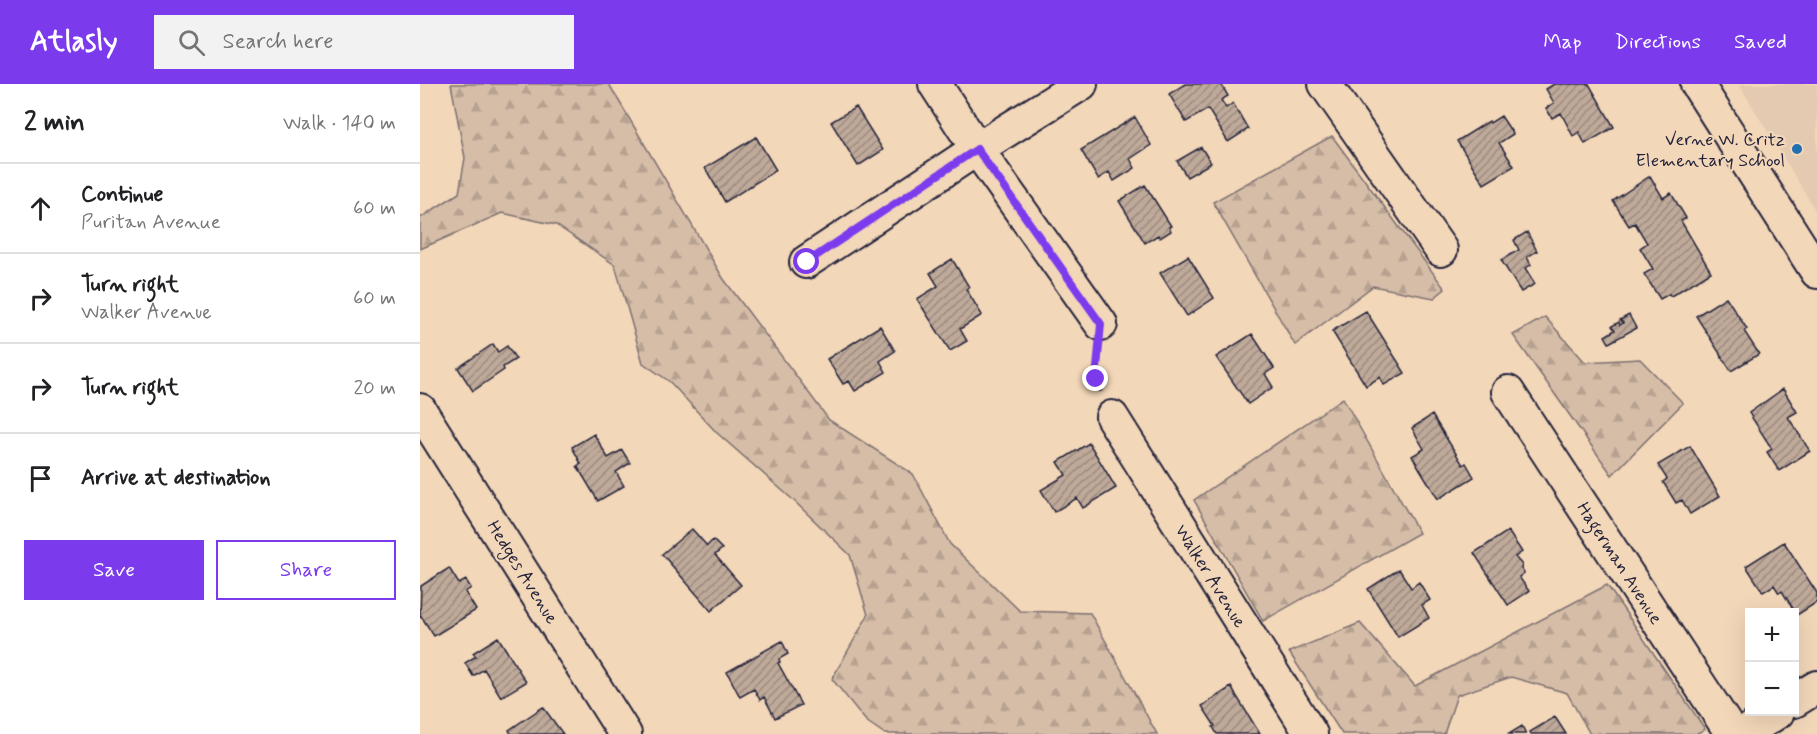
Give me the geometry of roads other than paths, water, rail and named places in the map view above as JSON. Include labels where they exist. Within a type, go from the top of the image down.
[{"type":"street","points":[[935,84],[977,149],[1101,324]]},
{"type":"street","points":[[807,262],[977,149],[1081,84]]},
{"type":"street","points":[[1325,84],[1441,250]]},
{"type":"street","points":[[1697,84],[1817,272]]},
{"type":"street","name":"Hagerman Avenue","points":[[1508,393],[1732,734]]},
{"type":"street","name":"Hedges Avenue","points":[[420,410],[625,734]]},
{"type":"street","name":"Walker Avenue","points":[[1112,417],[1311,734]]},
{"type":"street","points":[[1799,698],[1817,687]]},
{"type":"street","points":[[1743,734],[1770,716]]},
{"type":"place","name":"Verne W. Critz Elementary School","points":[[1797,149]]}]
